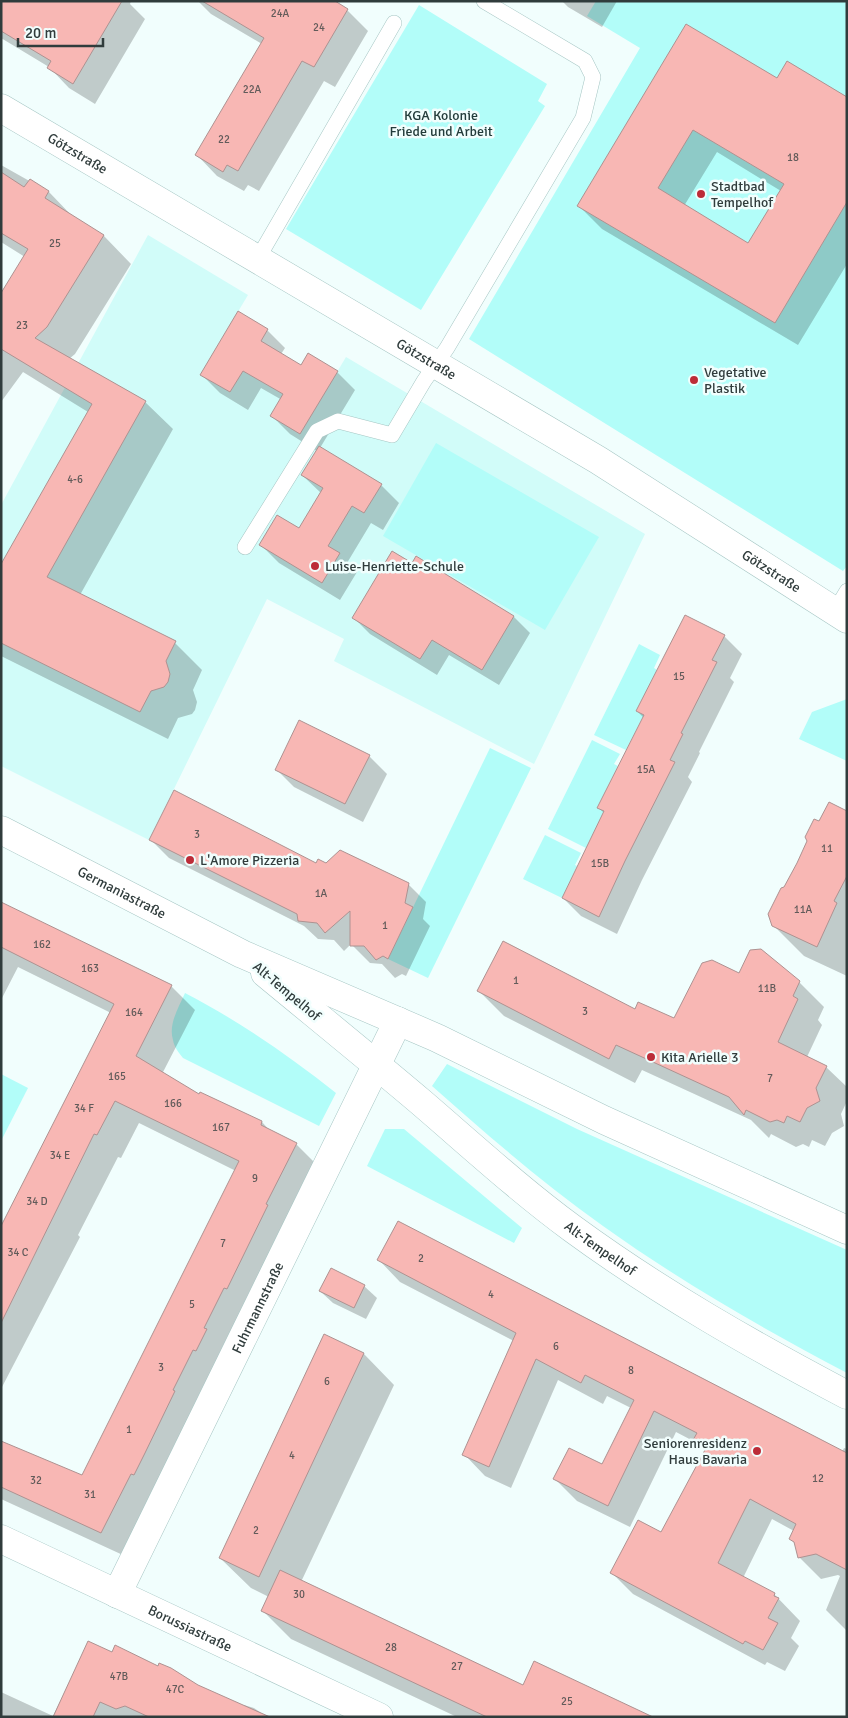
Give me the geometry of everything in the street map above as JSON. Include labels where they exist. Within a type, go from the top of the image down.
[{"type":"street","name":"Götzstraße","points":[[1,108],[598,460],[843,607]]},
{"type":"street","name":"Germaniastraße","points":[[1,830],[242,954]]},
{"type":"street","name":"Alt-Tempelhof","points":[[242,954],[449,1044],[604,1120],[847,1230]]},
{"type":"street","name":"Alt-Tempelhof","points":[[242,954],[513,1182],[573,1229],[637,1273],[710,1319],[769,1354],[847,1395]]},
{"type":"street","name":"Fuhrmannstraße","points":[[117,1594],[398,1021]]},
{"type":"street","name":"Borussiastraße","points":[[1,1539],[379,1717]]},
{"type":"lane","points":[[244,547],[317,431],[338,421],[392,435],[531,209],[583,118],[593,77],[586,61],[484,1]]},
{"type":"lane","points":[[257,260],[394,24]]},
{"type":"shaded area","name":"Luise-Henriette-Schule","points":[[148,235],[248,295],[200,375],[230,392],[243,371],[283,394],[270,416],[300,434],[346,357],[645,534],[534,764],[334,661],[344,639],[267,599],[149,840],[1,766],[1,505]]},
{"type":"green space","name":"Stadtbad Tempelhof","points":[[596,1],[847,1],[847,566],[843,571],[469,339],[640,48],[587,16]]},
{"type":"green space","name":"KGA Kolonie Friede und Arbeit","points":[[419,5],[547,84],[538,101],[545,106],[421,310],[286,229]]},
{"type":"green space","points":[[436,443],[599,537],[545,630],[383,536]]},
{"type":"green space","points":[[639,644],[660,655],[654,668],[657,670],[636,711],[644,715],[626,750],[594,735]]},
{"type":"green space","points":[[847,699],[847,761],[799,739],[812,712]]},
{"type":"green space","points":[[592,740],[620,754],[614,764],[618,766],[597,808],[604,811],[586,848],[548,829]]},
{"type":"green space","points":[[490,748],[531,768],[428,978],[388,959]]},
{"type":"green space","points":[[545,835],[581,853],[562,898],[523,879]]},
{"type":"green space","points":[[185,993],[263,1039],[336,1093],[319,1126],[183,1058],[174,1045],[172,1028]]},
{"type":"green space","points":[[447,1064],[577,1129],[847,1250],[847,1373],[753,1322],[692,1285],[603,1226],[559,1193],[432,1086]]},
{"type":"green space","points":[[1,1074],[28,1088],[1,1141]]},
{"type":"green space","points":[[385,1129],[404,1129],[522,1228],[514,1243],[367,1166]]},
{"type":"building","points":[[1,1],[122,1],[73,84],[47,68],[51,61],[1,31]]},
{"type":"building","points":[[202,1],[335,1],[348,9],[314,67],[302,61],[238,171],[227,165],[223,172],[195,155],[264,38]]},
{"type":"building","points":[[686,24],[777,78],[787,61],[847,97],[847,202],[775,323],[577,206]],"holes":[[[693,130],[784,184],[748,243],[658,188]]]},
{"type":"building","points":[[1,172],[24,187],[30,179],[49,191],[45,198],[104,235],[47,327],[35,338],[146,401],[47,577],[176,641],[166,661],[170,674],[168,682],[164,687],[151,691],[140,712],[1,643],[1,564],[92,404],[1,349],[1,293],[28,249],[1,233]]},
{"type":"building","points":[[238,311],[268,329],[261,341],[301,365],[308,353],[338,371],[300,434],[270,416],[283,394],[243,371],[230,392],[200,375]]},
{"type":"building","points":[[319,446],[382,484],[364,513],[352,506],[328,546],[340,553],[322,583],[259,545],[277,515],[299,528],[323,488],[301,475]]},
{"type":"building","points":[[392,551],[412,563],[416,556],[514,616],[482,670],[432,640],[420,659],[352,618]]},
{"type":"building","points":[[685,615],[725,635],[712,660],[717,662],[681,733],[683,734],[670,760],[675,762],[599,917],[562,898],[604,811],[597,808],[644,715],[636,711]]},
{"type":"building","points":[[299,720],[370,755],[345,804],[275,770]]},
{"type":"building","points":[[174,790],[316,863],[318,859],[326,863],[340,850],[409,883],[405,903],[413,907],[388,959],[383,956],[376,960],[364,946],[350,946],[350,911],[325,933],[317,923],[298,921],[297,914],[149,840]]},
{"type":"building","points":[[829,802],[847,811],[847,876],[834,901],[837,903],[817,947],[772,926],[768,914],[781,888],[784,887],[797,863],[807,841],[805,837],[814,819],[819,821]]},
{"type":"building","points":[[1,902],[172,985],[136,1056],[199,1094],[200,1092],[262,1121],[261,1125],[297,1143],[266,1204],[268,1205],[227,1289],[224,1288],[204,1328],[207,1329],[196,1351],[193,1350],[173,1390],[175,1391],[134,1475],[131,1474],[101,1533],[1,1487],[1,1441],[82,1475],[239,1161],[115,1101],[97,1135],[94,1134],[1,1323],[1,1226],[114,1004],[1,947]]},
{"type":"building","points":[[503,941],[635,1009],[638,1002],[674,1018],[702,963],[712,960],[739,973],[750,950],[761,949],[800,981],[793,996],[798,999],[778,1042],[827,1066],[816,1088],[820,1101],[807,1108],[800,1122],[787,1116],[784,1123],[777,1120],[770,1122],[746,1110],[744,1115],[729,1097],[616,1045],[609,1059],[477,991]]},
{"type":"building","points":[[398,1221],[847,1453],[847,1570],[816,1554],[798,1558],[794,1542],[789,1539],[796,1524],[750,1499],[718,1563],[775,1593],[774,1596],[779,1598],[768,1618],[778,1623],[763,1650],[745,1641],[743,1644],[610,1573],[638,1520],[661,1532],[706,1448],[693,1440],[697,1433],[654,1411],[608,1506],[553,1479],[569,1448],[602,1464],[634,1400],[585,1375],[581,1383],[536,1359],[489,1467],[462,1455],[516,1333],[377,1260]]},
{"type":"building","points":[[331,1268],[365,1285],[354,1308],[319,1291]]},
{"type":"building","points":[[324,1334],[364,1353],[259,1577],[219,1558]]},
{"type":"building","points":[[280,1570],[523,1685],[534,1661],[653,1717],[487,1717],[261,1611]]},
{"type":"building","points":[[88,1641],[112,1652],[115,1645],[158,1666],[159,1663],[171,1668],[198,1685],[270,1717],[149,1717],[125,1706],[116,1709],[100,1702],[93,1717],[53,1717]]},
{"type":"place","name":"Stadtbad Tempelhof","points":[[701,194]]},
{"type":"place","name":"Vegetative Plastik","points":[[694,380]]},
{"type":"place","name":"Luise-Henriette-Schule","points":[[315,566]]},
{"type":"place","name":"L'Amore Pizzeria","points":[[190,860]]},
{"type":"place","name":"Kita Arielle 3","points":[[651,1057]]},
{"type":"place","name":"Seniorenresidenz Haus Bavaria","points":[[757,1451]]}]
